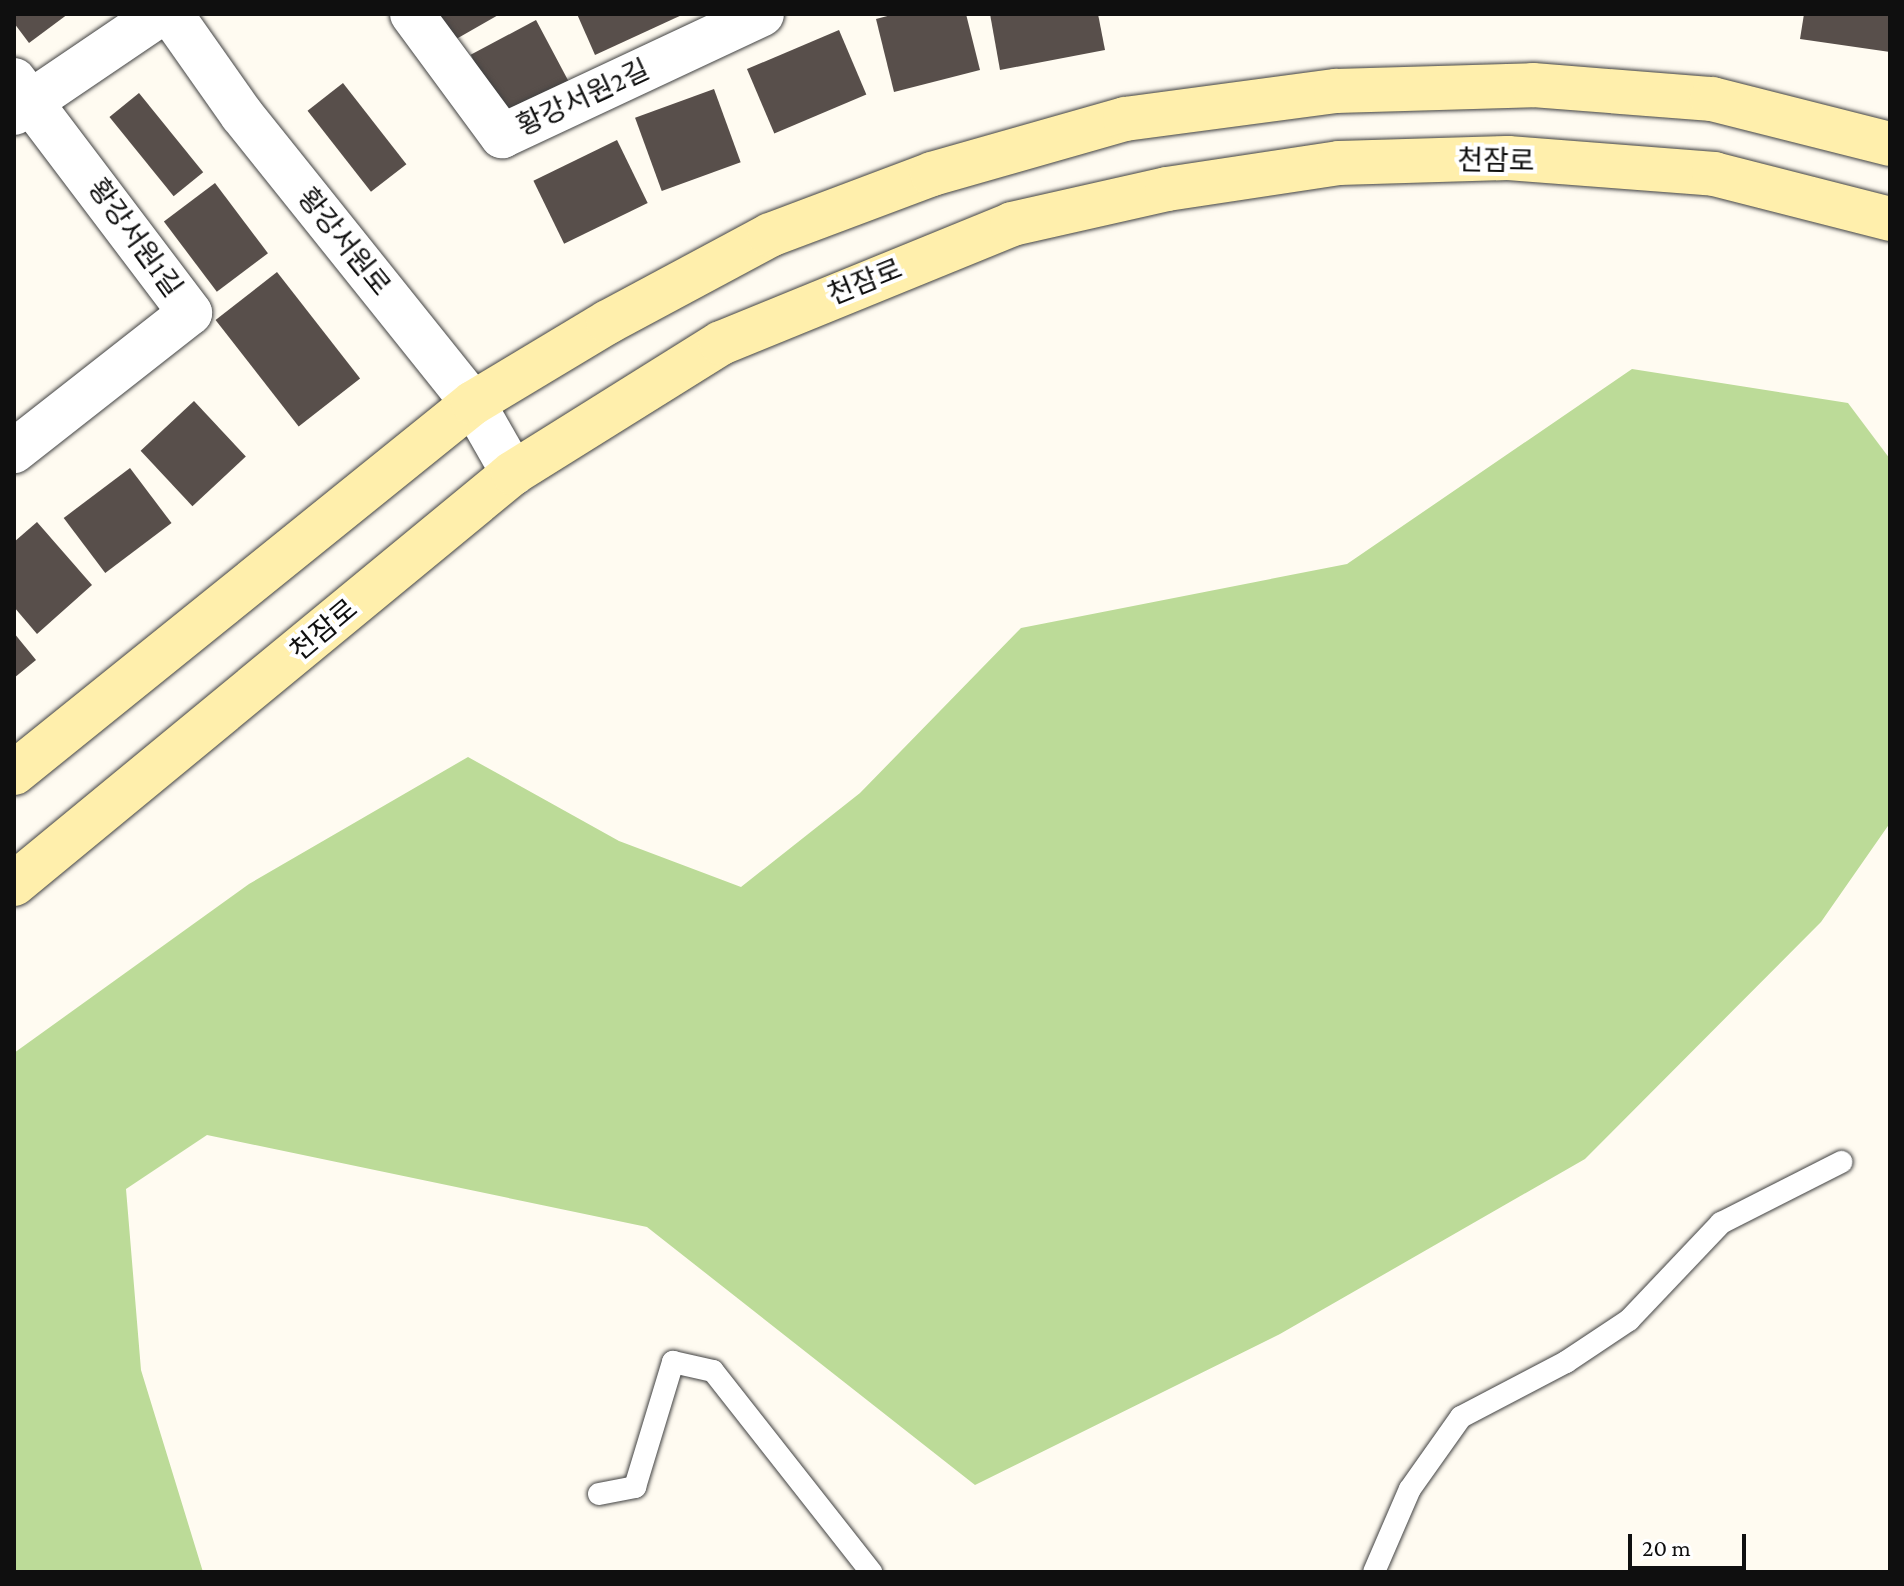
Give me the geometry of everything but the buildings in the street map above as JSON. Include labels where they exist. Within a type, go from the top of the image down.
[{"type":"street","name":"황강서원1길","points":[[14,451],[190,313],[20,98],[160,14]]},
{"type":"street","name":"황강서원로","points":[[171,14],[242,115],[473,403],[513,473]]},
{"type":"street","name":"황강서원2길","points":[[412,14],[502,136],[759,15]]},
{"type":"street","points":[[14,773],[473,403],[608,322],[770,235],[932,174],[1125,119],[1336,91],[1533,85],[1712,99],[1890,144]]},
{"type":"street","name":"천잠로","points":[[14,884],[513,473],[721,343],[1012,224],[1167,189],[1339,163],[1508,158],[1714,174],[1890,219]]},
{"type":"lane","points":[[1374,1572],[1410,1489],[1461,1417],[1566,1362],[1629,1320],[1721,1223],[1841,1162]]},
{"type":"lane","points":[[599,1494],[635,1487],[673,1362],[713,1371],[871,1572]]},
{"type":"green space","points":[[1632,369],[1848,403],[1890,459],[1890,823],[1821,922],[1585,1159],[1280,1334],[975,1485],[647,1227],[207,1135],[126,1189],[141,1370],[203,1572],[14,1572],[14,1053],[249,884],[468,757],[619,841],[741,887],[860,793],[1021,628],[1347,564]]}]
